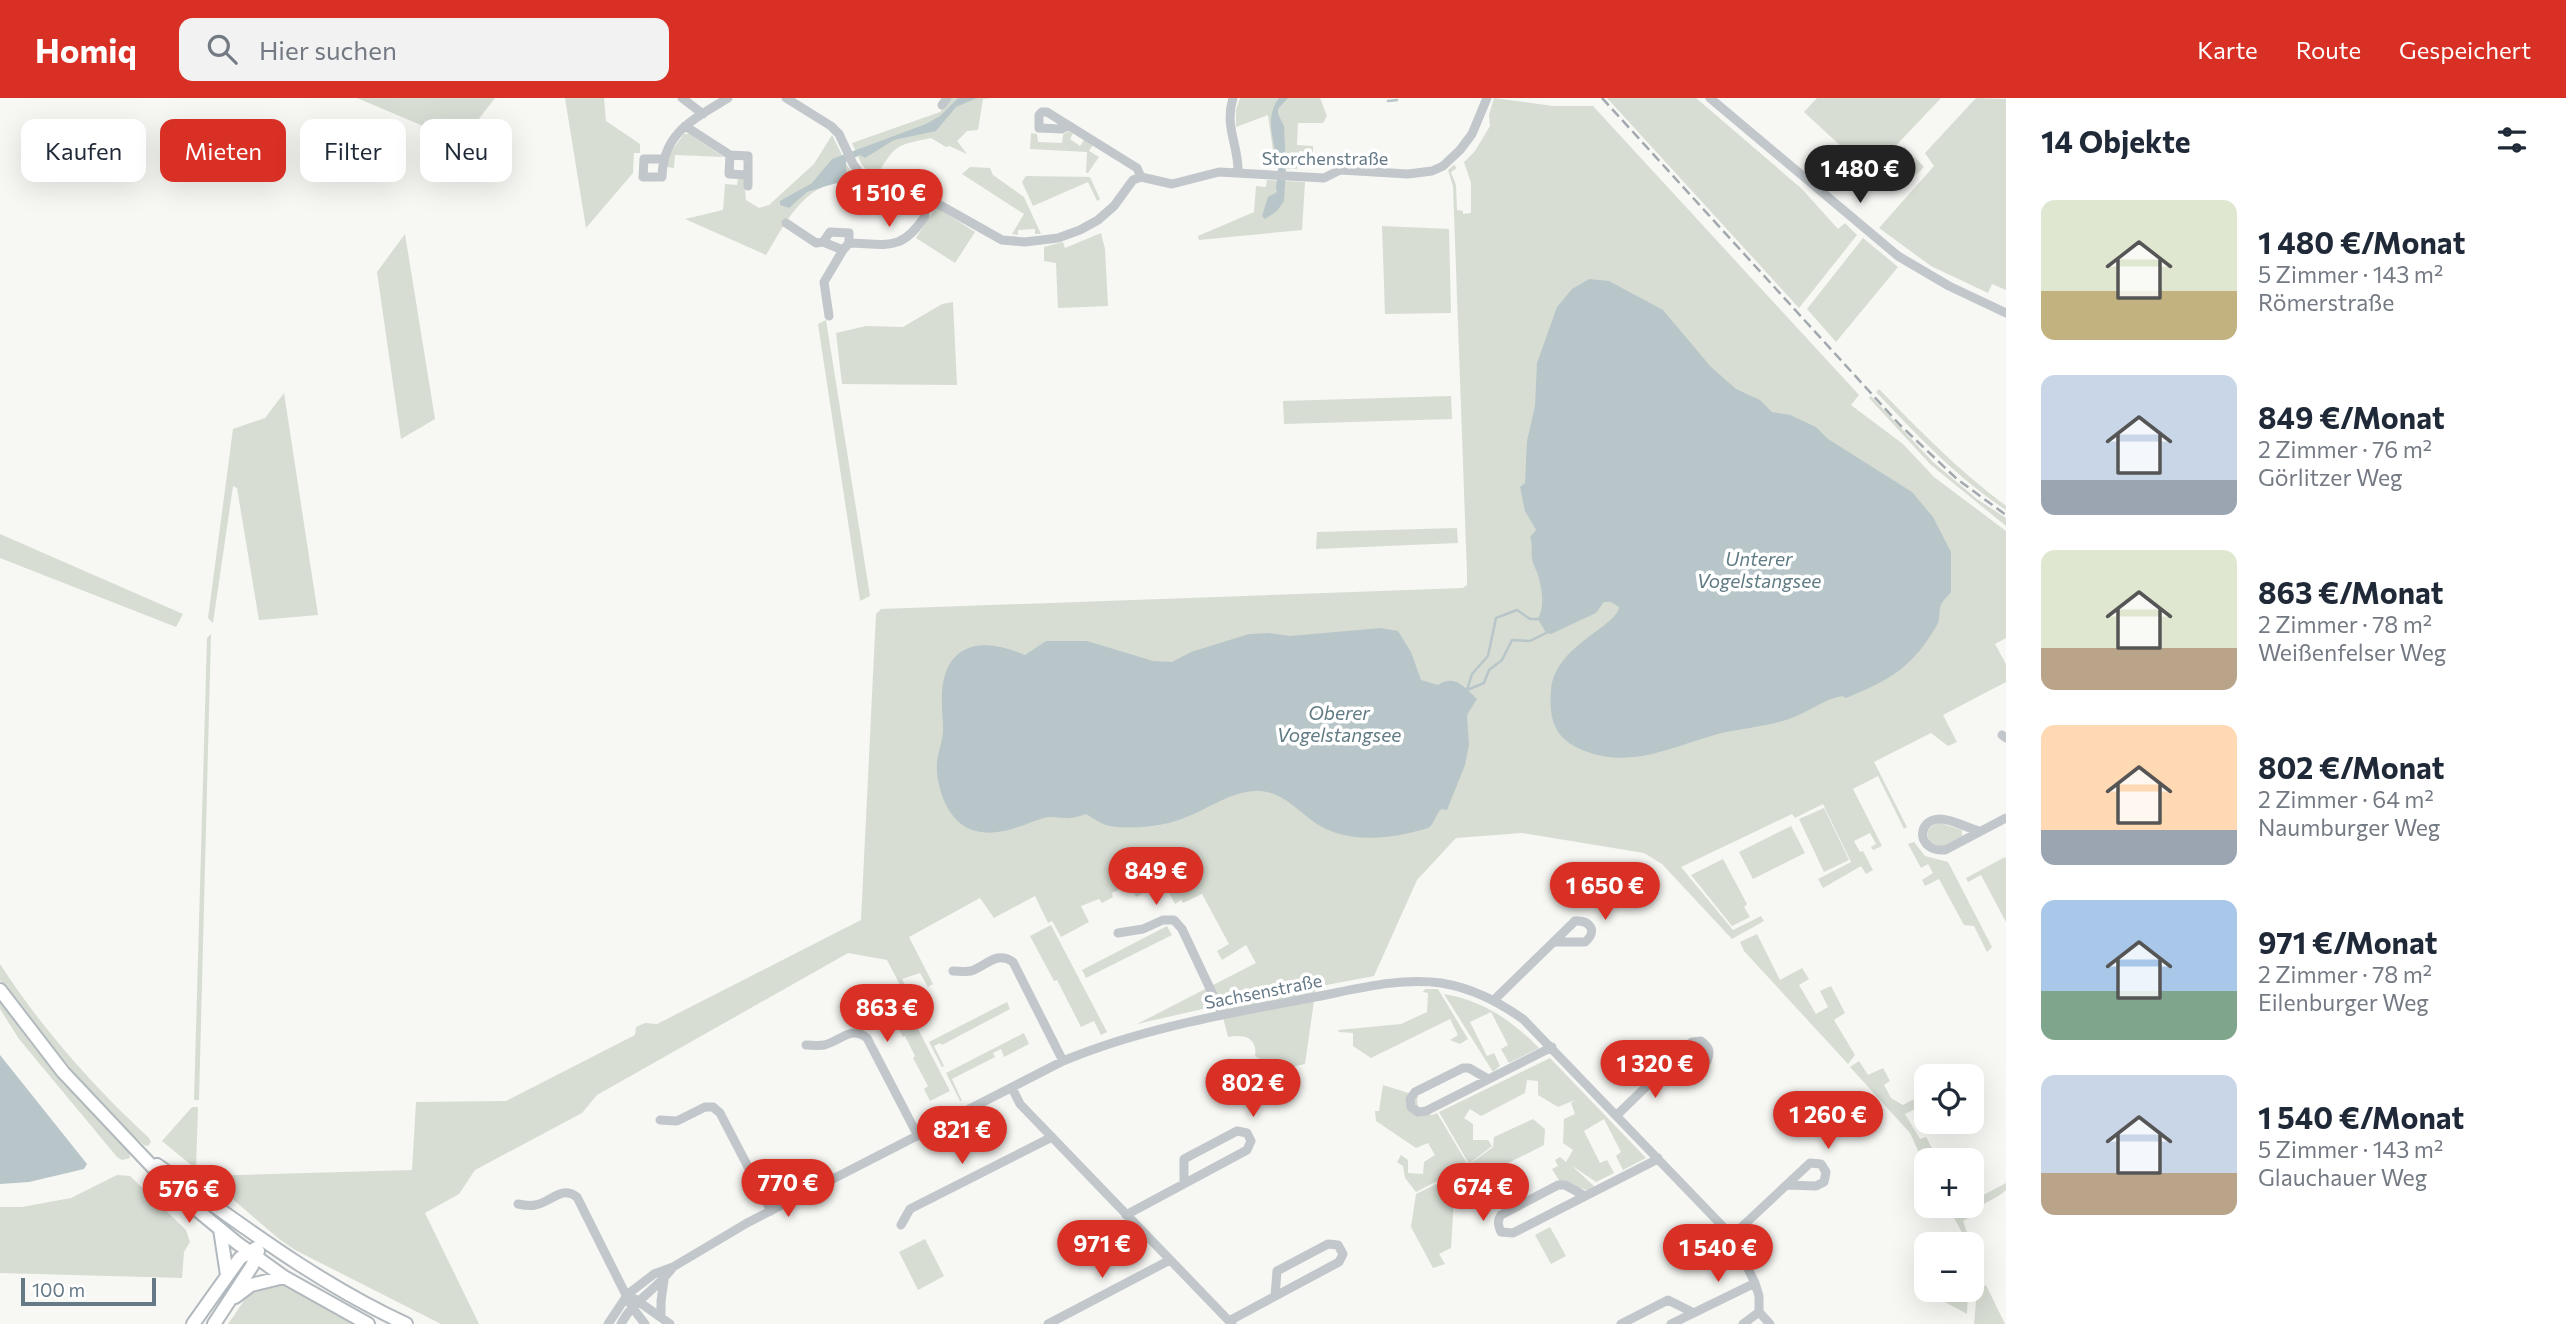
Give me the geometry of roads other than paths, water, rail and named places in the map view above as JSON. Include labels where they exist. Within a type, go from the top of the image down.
[{"type":"main road","points":[[0,990],[63,1072],[179,1195],[219,1229],[406,1324]]},
{"type":"main road","points":[[142,1155],[258,1248],[284,1277],[368,1324]]},
{"type":"main road","points":[[219,1229],[227,1275]]},
{"type":"main road","points":[[193,1324],[240,1258],[258,1248]]},
{"type":"main road","points":[[214,1324],[258,1248]]},
{"type":"main road","points":[[229,1301],[251,1285],[284,1277]]},
{"type":"street","points":[[681,98],[703,114]]},
{"type":"street","points":[[662,159],[673,138],[685,126],[728,98]]},
{"type":"street","points":[[786,98],[831,126],[839,134],[853,164],[863,177],[899,201],[938,202],[1002,240],[1046,241],[1080,230],[1098,220],[1114,206],[1133,180],[1141,177],[1137,168],[1066,125]]},
{"type":"street","points":[[1233,98],[1229,126],[1239,162],[1238,173]]},
{"type":"street","name":"Storchenstraße","points":[[1141,177],[1172,184],[1206,173],[1324,178],[1340,170],[1408,174],[1432,171],[1443,166],[1460,150],[1472,134],[1487,98]]},
{"type":"street","points":[[1710,98],[1898,256],[1949,286],[2006,313]]},
{"type":"street","points":[[685,126],[730,155],[748,156],[748,186]]},
{"type":"street","points":[[730,155],[729,174],[748,175]]},
{"type":"street","points":[[786,223],[816,243],[846,246],[887,244],[907,238],[925,216],[924,200]]},
{"type":"street","points":[[823,242],[830,232],[849,233],[846,246],[824,282],[829,316]]},
{"type":"street","points":[[1979,831],[1941,819],[1929,822],[1922,836],[1926,846],[1934,851],[1945,850],[2006,818]]},
{"type":"street","points":[[1118,933],[1143,929],[1163,920],[1174,920],[1182,929],[1222,1014]]},
{"type":"street","points":[[1494,1000],[1554,942]]},
{"type":"street","points":[[953,971],[969,971],[998,957],[1006,957],[1013,962],[1063,1061]]},
{"type":"street","name":"Sachsenstraße","points":[[608,1324],[628,1294],[654,1274],[673,1267],[771,1211],[1063,1061],[1112,1041],[1222,1014],[1406,982],[1442,983],[1468,989],[1494,1000],[1523,1019],[1732,1236],[1755,1283],[1759,1296],[1759,1312]]},
{"type":"street","points":[[806,1045],[824,1045],[852,1032],[860,1032],[867,1038],[918,1136]]},
{"type":"street","points":[[1617,1115],[1692,1042],[1701,1041],[1708,1046],[1710,1052],[1707,1061],[1699,1065],[1672,1063]]},
{"type":"street","points":[[1489,1079],[1469,1068],[1463,1068],[1415,1092],[1410,1099],[1411,1107],[1418,1112],[1426,1111],[1489,1079],[1552,1047]]},
{"type":"street","points":[[1012,1088],[1020,1104],[1230,1322],[1339,1262],[1343,1254],[1338,1245],[1328,1244],[1277,1271],[1275,1296]]},
{"type":"street","points":[[660,1120],[677,1121],[705,1107],[713,1107],[720,1113],[771,1211]]},
{"type":"street","points":[[1126,1214],[1247,1150],[1251,1141],[1247,1133],[1237,1131],[1184,1158],[1184,1183]]},
{"type":"street","points":[[901,1225],[910,1209],[1052,1137]]},
{"type":"street","points":[[1586,1196],[1565,1185],[1558,1185],[1501,1215],[1498,1220],[1499,1227],[1501,1232],[1513,1233],[1586,1196],[1658,1158]]},
{"type":"street","points":[[1732,1236],[1810,1163],[1821,1164],[1826,1172],[1824,1182],[1816,1186],[1787,1185]]},
{"type":"street","points":[[518,1204],[536,1205],[563,1192],[570,1192],[578,1197],[645,1324]]},
{"type":"street","points":[[1048,1324],[1170,1260]]},
{"type":"street","name":"Sachsenstraße","points":[[621,1324],[635,1304],[664,1280],[673,1267]]},
{"type":"street","points":[[661,1317],[664,1280]]},
{"type":"street","points":[[1671,1324],[1755,1283]]},
{"type":"street","points":[[1621,1324],[1668,1300],[1694,1313]]},
{"type":"street","points":[[635,1304],[670,1324]]},
{"type":"street","points":[[1743,1324],[1759,1312],[1770,1324]]},
{"type":"water","points":[[958,98],[977,98],[956,107],[936,131],[894,140],[865,158],[860,155],[846,162],[846,180],[807,192],[789,208],[780,205],[780,201],[812,183],[832,159],[926,124],[940,116]]},
{"type":"water","points":[[1279,98],[1288,98],[1278,109],[1284,126],[1284,201],[1277,211],[1265,219],[1262,216],[1268,197],[1277,192],[1278,170],[1271,124],[1274,106]]},
{"type":"water","name":"Unterer Vogelstangsee","points":[[1589,279],[1609,281],[1663,310],[1711,367],[1736,389],[1760,400],[1772,412],[1790,415],[1816,427],[1828,439],[1912,492],[1933,517],[1951,552],[1951,592],[1940,607],[1938,623],[1928,640],[1899,671],[1846,698],[1842,696],[1828,700],[1789,719],[1722,733],[1650,754],[1615,758],[1597,755],[1578,748],[1563,738],[1554,725],[1551,709],[1551,690],[1555,674],[1574,649],[1608,622],[1619,607],[1611,602],[1604,602],[1596,613],[1551,634],[1546,633],[1538,619],[1542,608],[1542,592],[1532,559],[1530,537],[1536,530],[1525,511],[1520,487],[1525,483],[1527,441],[1535,406],[1537,363],[1557,307],[1572,289]]},
{"type":"water","name":"Oberer Vogelstangsee","points":[[1381,628],[1398,631],[1411,652],[1421,680],[1438,685],[1454,681],[1477,699],[1467,715],[1469,745],[1465,765],[1447,810],[1441,809],[1428,828],[1385,837],[1340,834],[1314,822],[1282,798],[1267,792],[1250,791],[1180,819],[1150,826],[1110,826],[1086,814],[1070,818],[1046,817],[1011,829],[985,832],[966,828],[958,822],[941,794],[937,762],[943,734],[944,679],[952,660],[960,652],[970,648],[991,646],[1025,655],[1046,641],[1087,641],[1153,661],[1172,662],[1191,652],[1249,634],[1290,636]]},
{"type":"water","points":[[0,1055],[87,1164],[84,1169],[29,1182],[0,1184]]},
{"type":"waterway","points":[[1388,101],[1397,100]]},
{"type":"waterway","points":[[1467,690],[1472,674],[1488,656],[1496,618],[1517,610],[1530,619],[1538,619]]},
{"type":"waterway","points":[[1467,690],[1484,683],[1489,670],[1502,660],[1512,640],[1530,641],[1546,633]]},
{"type":"railway","points":[[1602,98],[1900,425],[1957,479],[2006,515]]}]
